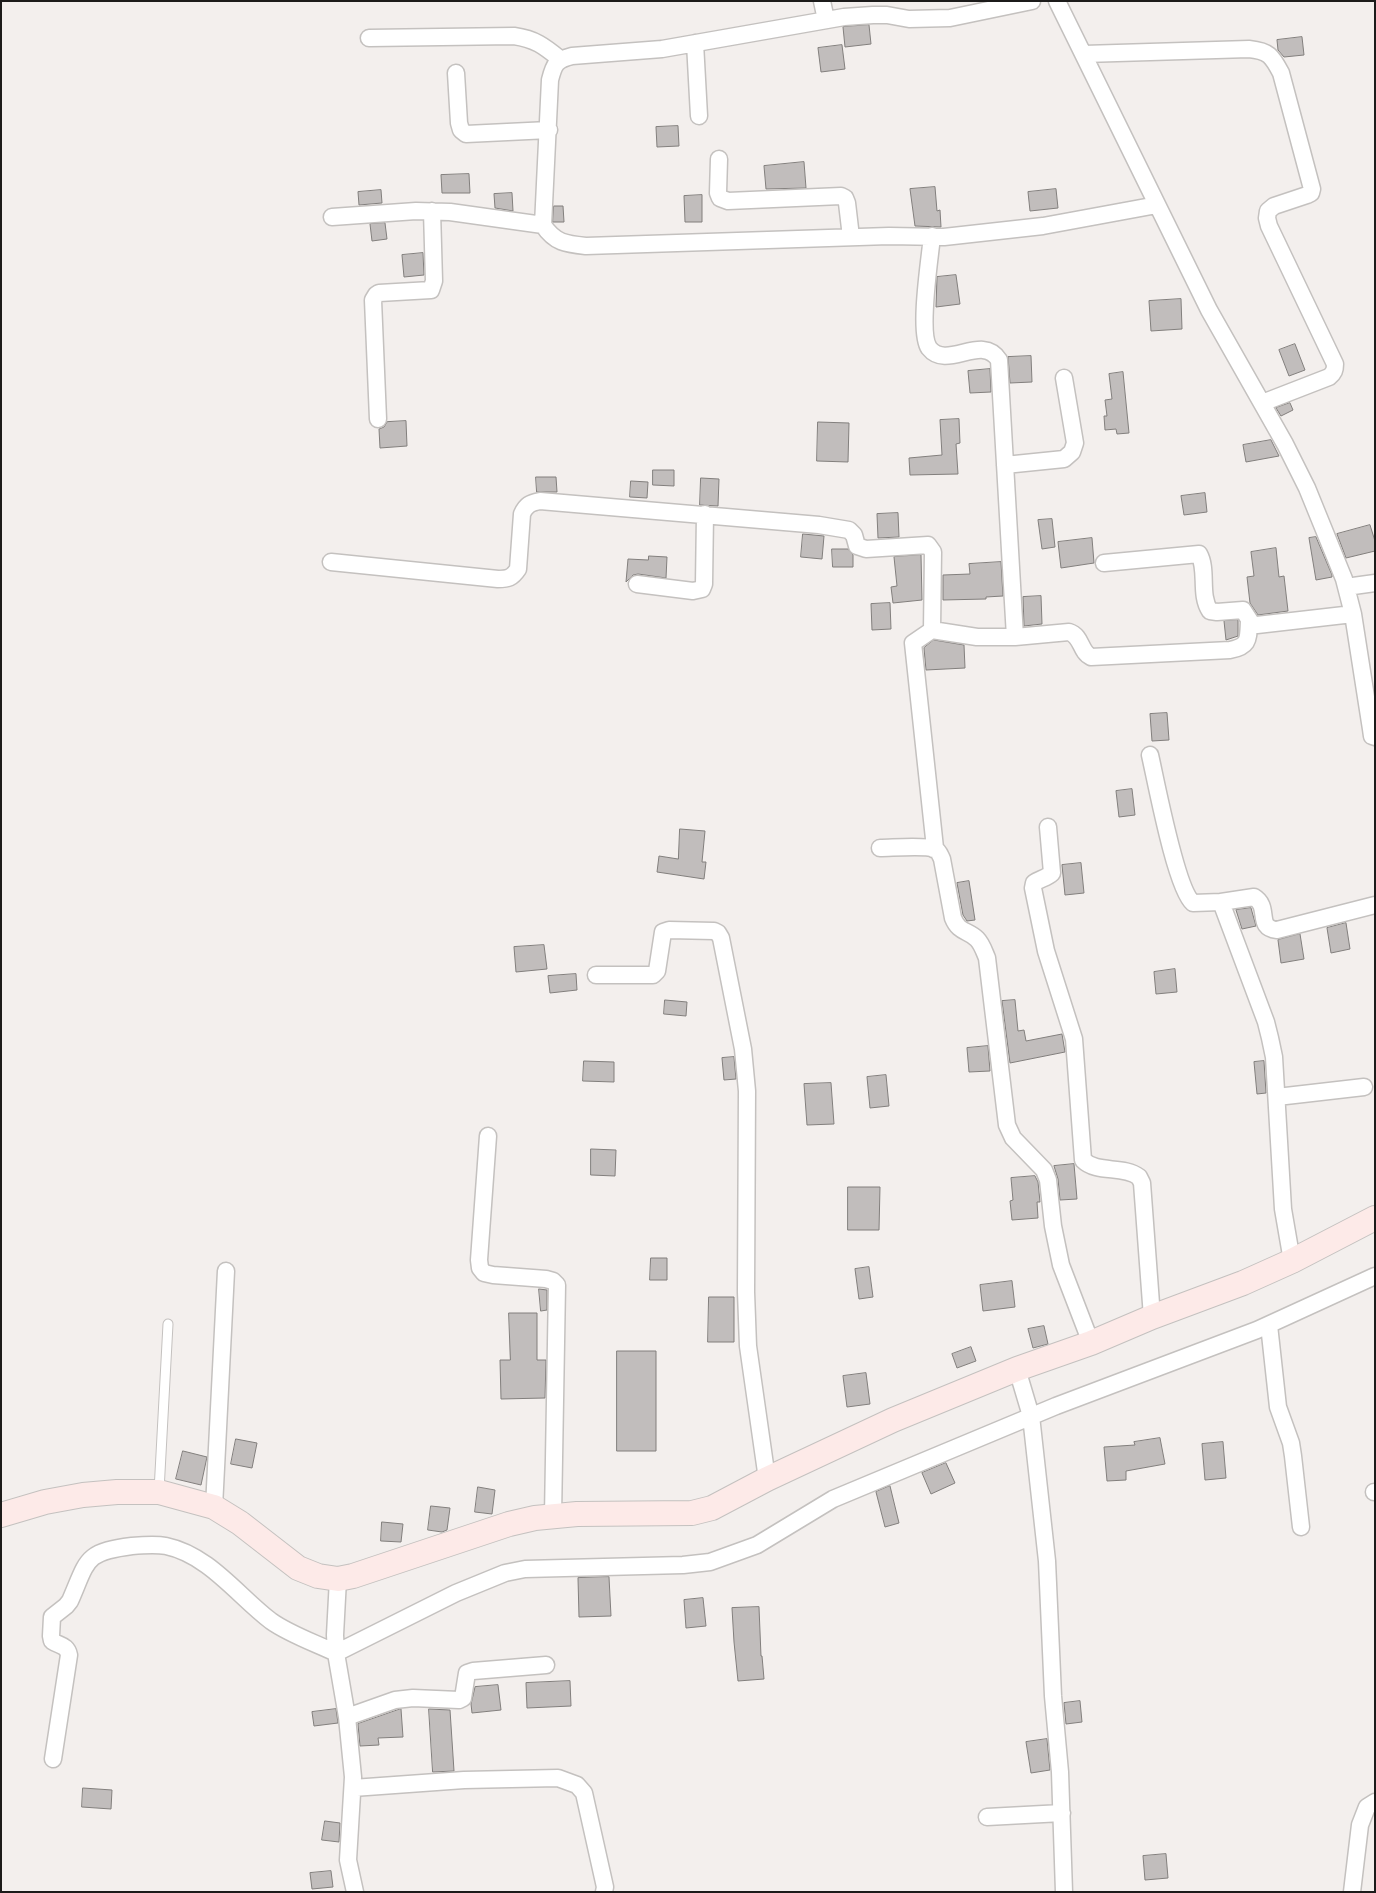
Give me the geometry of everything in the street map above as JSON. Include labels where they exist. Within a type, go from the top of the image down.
[{"type":"main road","points":[[1,1515],[45,1502],[84,1495],[117,1492],[159,1492],[214,1507],[240,1523],[298,1568],[318,1576],[338,1579],[353,1576],[508,1524],[577,1514],[692,1513],[712,1508],[767,1479],[893,1420],[1020,1376],[1152,1317],[1243,1283],[1292,1261],[1375,1218]]},
{"type":"street","points":[[822,1],[826,20]]},
{"type":"street","points":[[1032,1],[950,18],[909,19],[887,15],[873,15],[826,20],[662,49],[572,56],[560,59],[553,68],[550,80],[543,225],[550,235],[557,240],[566,244],[586,246],[932,236],[1043,226],[1157,205]]},
{"type":"street","points":[[1057,1],[1209,310],[1262,403],[1307,488],[1346,587],[1353,614],[1372,736],[1375,737]]},
{"type":"street","points":[[369,38],[514,36],[541,43],[560,59]]},
{"type":"street","points":[[695,43],[699,116]]},
{"type":"street","points":[[1084,54],[1249,49],[1262,50],[1273,57],[1281,73],[1312,189],[1307,196],[1274,206],[1268,211],[1267,218],[1269,226],[1335,364],[1335,368],[1333,374],[1329,377],[1262,403]]},
{"type":"street","points":[[456,72],[459,123],[461,130],[466,134],[549,130]]},
{"type":"street","points":[[719,159],[718,193],[720,198],[728,201],[841,196],[845,198],[847,203],[851,237]]},
{"type":"street","points":[[332,217],[432,211],[543,225]]},
{"type":"street","points":[[378,419],[373,300],[379,293],[431,290],[434,282],[432,211]]},
{"type":"street","points":[[932,236],[924,319],[925,340],[929,348],[938,355],[945,356],[989,350],[999,360],[1015,637]]},
{"type":"street","points":[[1005,465],[1064,459],[1072,452],[1075,442],[1064,378]]},
{"type":"street","points":[[331,562],[508,579],[518,569],[522,514],[525,507],[531,502],[540,501],[794,522],[849,530],[854,535],[857,546],[866,549],[928,545],[933,552],[932,630]]},
{"type":"street","points":[[637,584],[693,591],[702,589],[704,584],[705,514]]},
{"type":"street","points":[[933,848],[935,848],[912,642],[932,630],[977,637],[1015,637],[1073,633],[1080,642],[1084,652],[1091,658],[1230,650],[1245,645],[1248,638],[1249,621],[1246,612],[1243,610],[1210,611],[1206,603],[1199,554],[1104,563]]},
{"type":"street","points":[[1346,587],[1375,583]]},
{"type":"street","points":[[1249,621],[1252,624],[1262,625],[1353,614]]},
{"type":"street","points":[[1150,754],[1170,846],[1185,893],[1193,903],[1222,902],[1254,897],[1263,907],[1265,924],[1270,930],[1277,930],[1375,905]]},
{"type":"street","points":[[1048,827],[1052,873],[1048,877],[1036,881],[1033,888],[1046,951],[1074,1039],[1083,1160],[1092,1166],[1129,1172],[1139,1177],[1142,1183],[1152,1317]]},
{"type":"street","points":[[880,848],[933,848],[938,852],[942,859],[956,925],[976,938],[982,945],[987,958],[1007,1125],[1013,1138],[1044,1170],[1048,1180],[1052,1226],[1061,1265],[1091,1343]]},
{"type":"street","points":[[1222,902],[1232,935],[1266,1022],[1274,1057],[1282,1208],[1292,1261]]},
{"type":"street","points":[[596,975],[653,975],[657,971],[663,932],[669,930],[714,931],[721,938],[743,1049],[747,1091],[746,1292],[748,1346],[767,1479]]},
{"type":"street","points":[[1277,1097],[1364,1087]]},
{"type":"street","points":[[488,1136],[480,1268],[484,1273],[493,1276],[546,1278],[557,1285],[553,1516]]},
{"type":"street","points":[[214,1507],[226,1271]]},
{"type":"street","points":[[336,1653],[456,1592],[505,1573],[525,1569],[683,1565],[710,1562],[757,1545],[833,1499],[1029,1410],[1269,1325],[1375,1276]]},
{"type":"street","points":[[1269,1325],[1275,1389],[1278,1407],[1291,1443],[1301,1527]]},
{"type":"street","points":[[1020,1376],[1029,1410],[1047,1561],[1053,1696],[1062,1813],[1064,1892]]},
{"type":"street","points":[[53,1760],[69,1655],[65,1646],[52,1641],[52,1617],[70,1601],[88,1561],[94,1555],[103,1551],[143,1545],[166,1546],[190,1554],[214,1571],[254,1608],[274,1623],[336,1653]]},
{"type":"street","points":[[338,1579],[335,1634],[336,1653],[347,1717],[353,1788],[348,1860],[356,1892]]},
{"type":"street","points":[[347,1717],[395,1700],[414,1698],[460,1700],[463,1698],[467,1673],[472,1670],[546,1665]]},
{"type":"street","points":[[353,1788],[526,1777],[566,1780],[577,1785],[584,1793],[605,1887],[604,1892]]},
{"type":"street","points":[[1352,1892],[1360,1825],[1367,1807],[1375,1802]]},
{"type":"street","points":[[987,1816],[1062,1813]]},
{"type":"lane","points":[[159,1492],[168,1324]]},
{"type":"building","points":[[869,25],[871,44],[845,47],[843,27]]},
{"type":"building","points":[[1302,37],[1304,55],[1284,57],[1278,50],[1277,40]]},
{"type":"building","points":[[842,45],[845,69],[821,72],[818,48]]},
{"type":"building","points":[[678,126],[679,146],[657,147],[656,127]]},
{"type":"building","points":[[804,162],[806,188],[766,189],[764,166]]},
{"type":"building","points":[[469,174],[470,193],[442,193],[441,175]]},
{"type":"building","points":[[935,187],[937,211],[940,210],[941,227],[915,226],[910,189]]},
{"type":"building","points":[[1056,189],[1058,208],[1030,211],[1028,192]]},
{"type":"building","points":[[381,190],[382,203],[359,205],[358,192]]},
{"type":"building","points":[[512,193],[513,211],[495,208],[494,194]]},
{"type":"building","points":[[702,195],[702,222],[685,222],[684,196]]},
{"type":"building","points":[[554,206],[563,206],[564,222],[553,222]]},
{"type":"building","points":[[385,223],[387,239],[372,241],[370,224]]},
{"type":"building","points":[[423,253],[424,275],[404,277],[402,255]]},
{"type":"building","points":[[956,275],[960,304],[936,307],[937,277]]},
{"type":"building","points":[[1181,299],[1182,329],[1151,331],[1149,301]]},
{"type":"building","points":[[1295,344],[1305,370],[1289,376],[1279,350]]},
{"type":"building","points":[[1031,356],[1032,382],[1010,383],[1008,357]]},
{"type":"building","points":[[990,369],[991,392],[970,393],[968,371]]},
{"type":"building","points":[[1123,372],[1129,433],[1117,434],[1116,429],[1105,430],[1104,416],[1107,416],[1105,400],[1112,399],[1109,374]]},
{"type":"building","points":[[1290,403],[1293,410],[1281,416],[1276,408]]},
{"type":"building","points":[[959,419],[960,443],[956,444],[958,474],[910,475],[909,458],[942,455],[940,420]]},
{"type":"building","points":[[406,421],[407,446],[380,448],[379,429],[384,427],[387,422]]},
{"type":"building","points":[[818,422],[849,423],[848,462],[817,461]]},
{"type":"building","points":[[1271,440],[1279,456],[1246,462],[1243,445]]},
{"type":"building","points":[[653,470],[674,470],[674,486],[653,485]]},
{"type":"building","points":[[536,477],[556,477],[557,492],[537,492]]},
{"type":"building","points":[[701,478],[719,479],[718,506],[700,505]]},
{"type":"building","points":[[631,481],[648,482],[647,498],[630,497]]},
{"type":"building","points":[[1205,493],[1207,512],[1184,515],[1181,496]]},
{"type":"building","points":[[898,513],[899,537],[878,538],[877,514]]},
{"type":"building","points":[[1052,519],[1055,547],[1042,549],[1038,520]]},
{"type":"building","points":[[1370,525],[1375,541],[1375,551],[1346,558],[1337,534]]},
{"type":"building","points":[[803,534],[824,536],[822,559],[801,557]]},
{"type":"building","points":[[1316,537],[1332,577],[1316,580],[1309,538]]},
{"type":"building","points":[[1092,538],[1094,563],[1061,568],[1058,542]]},
{"type":"building","points":[[1276,548],[1279,577],[1284,576],[1288,611],[1258,615],[1250,603],[1247,577],[1254,576],[1251,552]]},
{"type":"building","points":[[832,549],[848,549],[853,555],[853,567],[833,567]]},
{"type":"building","points":[[921,555],[922,600],[893,603],[891,587],[897,586],[894,557]]},
{"type":"building","points":[[649,556],[667,557],[666,578],[638,574],[633,575],[626,582],[628,559],[648,560]]},
{"type":"building","points":[[1001,562],[1003,596],[986,597],[986,599],[943,600],[943,575],[970,574],[969,564]]},
{"type":"building","points":[[1041,596],[1042,624],[1024,626],[1023,597]]},
{"type":"building","points":[[890,603],[891,629],[872,630],[871,604]]},
{"type":"building","points":[[1238,620],[1238,636],[1226,640],[1224,621]]},
{"type":"building","points":[[934,640],[964,645],[965,668],[926,670],[924,648]]},
{"type":"building","points":[[1167,713],[1169,740],[1152,741],[1150,714]]},
{"type":"building","points":[[1132,789],[1135,815],[1119,817],[1116,791]]},
{"type":"building","points":[[680,829],[705,831],[702,862],[706,862],[704,879],[657,872],[659,856],[678,859]]},
{"type":"building","points":[[1081,863],[1084,893],[1065,895],[1062,865]]},
{"type":"building","points":[[969,881],[975,920],[967,921],[963,915],[957,883]]},
{"type":"building","points":[[1251,908],[1256,926],[1242,929],[1236,910]]},
{"type":"building","points":[[1346,923],[1350,949],[1331,953],[1327,928]]},
{"type":"building","points":[[1300,934],[1304,959],[1281,963],[1278,940]]},
{"type":"building","points":[[544,945],[547,969],[516,972],[514,947]]},
{"type":"building","points":[[1175,969],[1177,992],[1156,994],[1154,972]]},
{"type":"building","points":[[576,974],[577,990],[550,993],[548,976]]},
{"type":"building","points":[[665,1000],[687,1002],[686,1016],[664,1014]]},
{"type":"building","points":[[1015,1000],[1018,1031],[1024,1030],[1026,1041],[1062,1034],[1065,1052],[1010,1063],[1002,1001]]},
{"type":"building","points":[[988,1046],[990,1071],[969,1072],[967,1048]]},
{"type":"building","points":[[734,1057],[736,1079],[724,1080],[722,1058]]},
{"type":"building","points":[[584,1061],[614,1062],[614,1082],[583,1081]]},
{"type":"building","points":[[1264,1061],[1266,1093],[1257,1094],[1254,1062]]},
{"type":"building","points":[[886,1075],[889,1106],[870,1108],[867,1077]]},
{"type":"building","points":[[831,1083],[834,1124],[807,1125],[804,1084]]},
{"type":"building","points":[[591,1149],[616,1150],[615,1176],[591,1175]]},
{"type":"building","points":[[1074,1164],[1077,1199],[1060,1200],[1058,1179],[1054,1166]]},
{"type":"building","points":[[1035,1176],[1038,1182],[1040,1202],[1037,1202],[1038,1218],[1012,1220],[1010,1201],[1013,1200],[1011,1178]]},
{"type":"building","points":[[848,1187],[880,1187],[879,1230],[848,1230]]},
{"type":"building","points":[[651,1258],[667,1258],[667,1280],[650,1280]]},
{"type":"building","points":[[869,1267],[873,1297],[859,1299],[855,1269]]},
{"type":"building","points":[[1012,1281],[1015,1307],[983,1311],[980,1285]]},
{"type":"building","points":[[539,1289],[547,1290],[547,1310],[541,1311]]},
{"type":"building","points":[[709,1297],[734,1297],[734,1342],[708,1342]]},
{"type":"building","points":[[509,1313],[537,1313],[537,1360],[546,1360],[545,1398],[501,1399],[500,1360],[510,1360]]},
{"type":"building","points":[[1044,1326],[1048,1344],[1033,1348],[1028,1329]]},
{"type":"building","points":[[971,1347],[976,1361],[957,1368],[952,1354]]},
{"type":"building","points":[[617,1351],[656,1351],[656,1451],[617,1451]]},
{"type":"building","points":[[866,1373],[870,1404],[847,1407],[843,1376]]},
{"type":"building","points":[[1160,1438],[1165,1464],[1126,1471],[1126,1480],[1107,1481],[1104,1447],[1135,1445],[1134,1442]]},
{"type":"building","points":[[236,1439],[257,1443],[252,1468],[231,1464]]},
{"type":"building","points":[[1223,1442],[1226,1478],[1205,1480],[1202,1444]]},
{"type":"building","points":[[183,1451],[207,1457],[201,1485],[176,1479]]},
{"type":"building","points":[[946,1463],[955,1483],[931,1494],[922,1473]]},
{"type":"building","points":[[890,1486],[899,1523],[885,1527],[876,1492]]},
{"type":"building","points":[[478,1487],[495,1490],[492,1514],[475,1512]]},
{"type":"building","points":[[431,1506],[450,1508],[447,1530],[442,1532],[428,1530]]},
{"type":"building","points":[[382,1522],[403,1524],[401,1542],[381,1541]]},
{"type":"building","points":[[609,1577],[611,1616],[579,1617],[578,1578]]},
{"type":"building","points":[[703,1598],[706,1626],[686,1628],[684,1600]]},
{"type":"building","points":[[759,1607],[764,1679],[738,1681],[732,1608]]},
{"type":"building","points":[[570,1681],[571,1706],[527,1708],[526,1683]]},
{"type":"building","points":[[498,1685],[501,1710],[472,1713],[471,1704],[475,1687]]},
{"type":"building","points":[[1080,1701],[1082,1722],[1066,1724],[1064,1703]]},
{"type":"building","points":[[336,1709],[338,1723],[314,1726],[312,1712]]},
{"type":"building","points":[[401,1709],[403,1737],[378,1738],[379,1745],[360,1746],[358,1724]]},
{"type":"building","points":[[429,1709],[450,1710],[454,1771],[433,1772]]},
{"type":"building","points":[[1047,1739],[1050,1770],[1031,1773],[1026,1742]]},
{"type":"building","points":[[83,1788],[112,1790],[111,1809],[82,1807]]},
{"type":"building","points":[[325,1821],[340,1823],[339,1842],[322,1840]]},
{"type":"building","points":[[1166,1854],[1168,1878],[1145,1880],[1143,1856]]},
{"type":"building","points":[[331,1871],[333,1887],[312,1889],[310,1873]]}]
